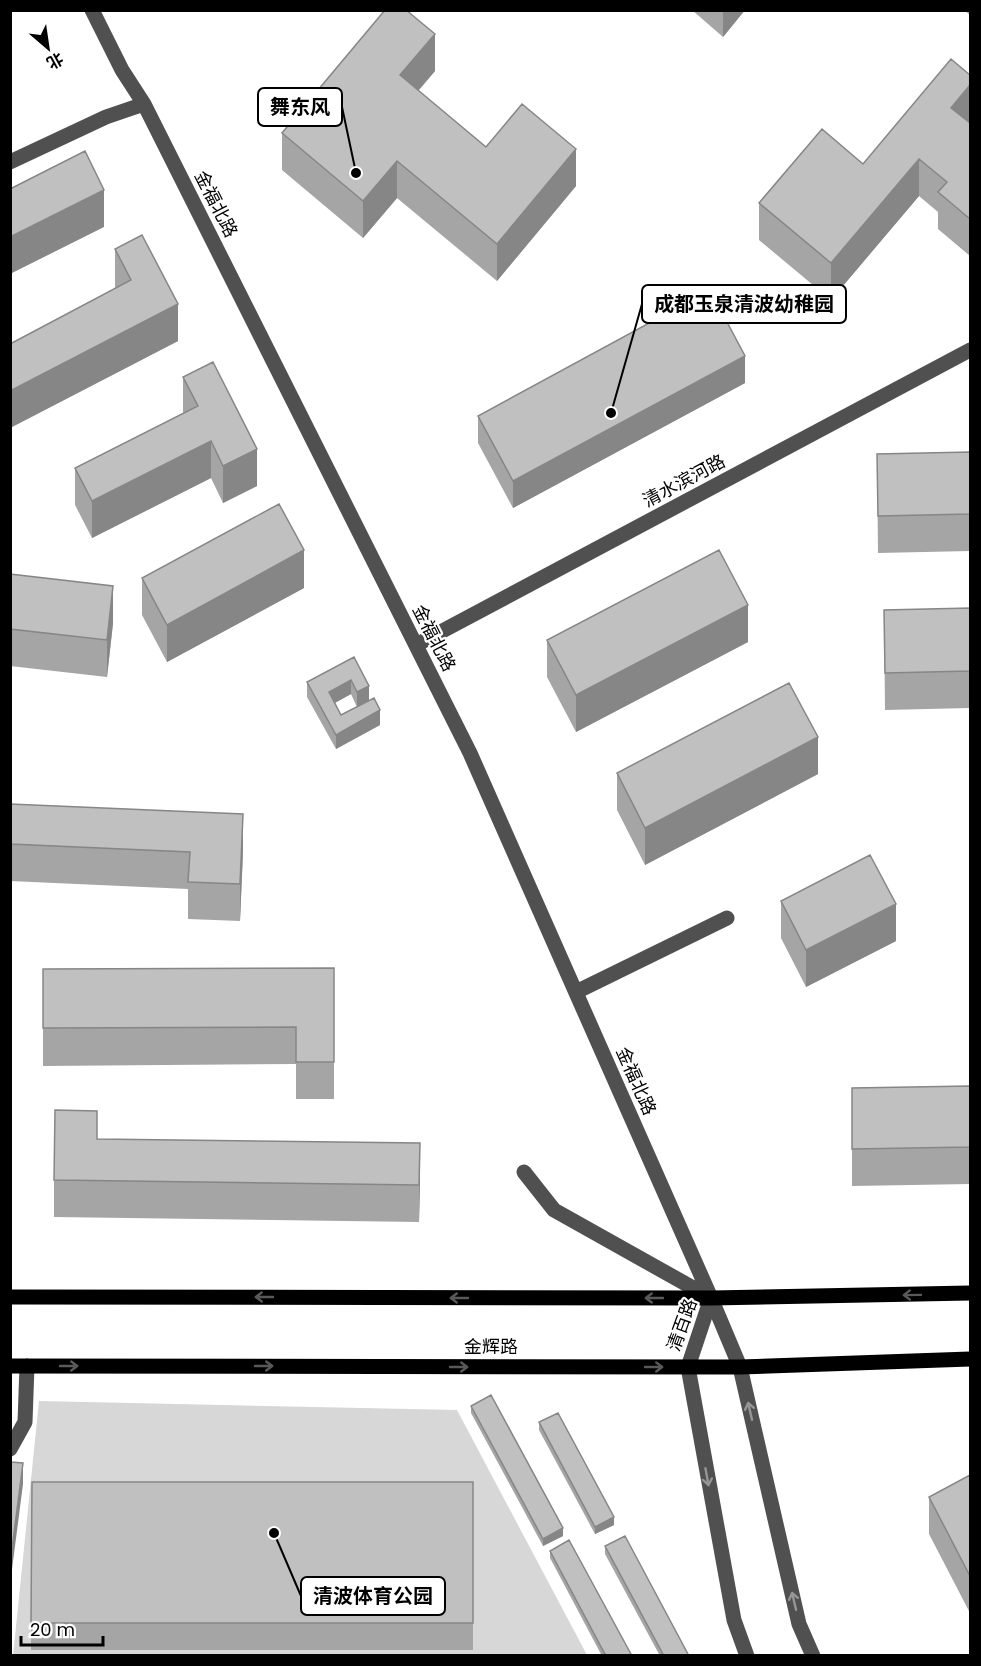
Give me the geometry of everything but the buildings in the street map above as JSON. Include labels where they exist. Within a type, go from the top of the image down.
[{"type":"main road","points":[[10,1297],[711,1298],[970,1293]]},
{"type":"main road","name":"金辉路","points":[[10,1366],[740,1367],[970,1359]]},
{"type":"street","name":"金福北路","points":[[92,10],[122,70],[144,104],[470,753],[711,1298]]},
{"type":"street","points":[[10,162],[106,117],[144,104]]},
{"type":"street","name":"清水滨河路","points":[[416,645],[970,350]]},
{"type":"street","points":[[576,992],[727,918]]},
{"type":"street","points":[[524,1172],[554,1210],[711,1298]]},
{"type":"street","name":"清百路","points":[[711,1298],[688,1367],[734,1620],[747,1656]]},
{"type":"street","name":"清百路","points":[[711,1298],[740,1367],[799,1624],[813,1656]]},
{"type":"street","points":[[10,1449],[25,1422],[27,1366]]},
{"type":"shaded area","points":[[39,1401],[457,1410],[587,1655],[13,1656]]},
{"type":"place","name":"舞东风","points":[[356,173]]},
{"type":"place","name":"成都玉泉清波幼稚园","points":[[611,413]]},
{"type":"place","name":"清波体育公园","points":[[274,1533]]}]
